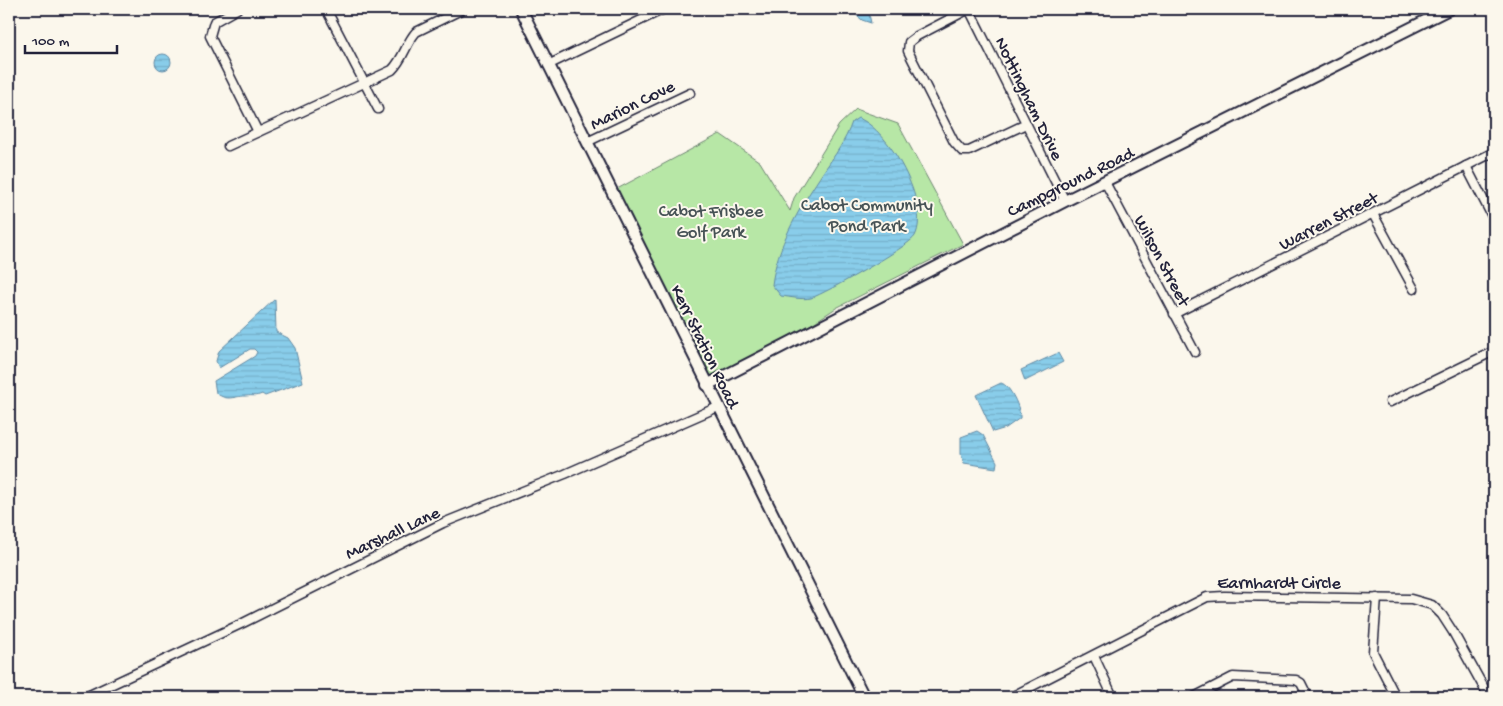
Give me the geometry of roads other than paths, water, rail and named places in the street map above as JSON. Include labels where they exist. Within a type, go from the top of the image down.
[{"type":"street","points":[[237,9],[214,22],[210,36],[258,132]]},
{"type":"street","points":[[326,9],[378,109]]},
{"type":"street","points":[[228,146],[392,70],[400,63],[411,38],[416,32],[463,9]]},
{"type":"street","name":"Kerr Station Road","points":[[520,9],[864,697]]},
{"type":"street","points":[[548,65],[664,9]]},
{"type":"street","points":[[969,9],[917,36],[909,42],[908,51],[954,142],[962,151],[969,151],[1026,124]]},
{"type":"street","name":"Nottingham Drive","points":[[969,9],[1064,201]]},
{"type":"street","name":"Campground Road","points":[[707,384],[1064,201],[1449,9]]},
{"type":"street","name":"Marion Cove","points":[[587,142],[690,93]]},
{"type":"street","name":"Warren Street","points":[[1174,314],[1494,152]]},
{"type":"street","points":[[1466,166],[1494,220]]},
{"type":"street","name":"Wilson Street","points":[[1105,182],[1196,352]]},
{"type":"street","points":[[1373,214],[1414,289]]},
{"type":"street","points":[[1390,402],[1494,351]]},
{"type":"street","name":"Marshall Lane","points":[[85,697],[243,623],[443,523],[565,474],[718,407]]},
{"type":"street","name":"Earnhardt Circle","points":[[1016,696],[1207,597],[1411,599],[1432,605],[1453,632],[1489,697]]},
{"type":"street","points":[[1378,598],[1372,652],[1396,697]]},
{"type":"street","points":[[1094,656],[1113,697]]},
{"type":"street","points":[[1194,697],[1207,694],[1233,677],[1291,679],[1301,683],[1308,697]]},
{"type":"water","points":[[854,9],[882,9],[869,14],[871,23],[862,20],[853,12]]},
{"type":"water","points":[[163,54],[169,56],[171,62],[169,68],[163,70],[157,68],[155,62],[157,56]]},
{"type":"water","points":[[858,118],[870,125],[882,137],[894,152],[904,170],[917,206],[918,222],[915,236],[884,259],[820,294],[807,299],[781,296],[772,285],[776,264],[786,236],[808,196],[850,129],[852,122]]},
{"type":"water","points":[[275,299],[276,332],[288,338],[295,348],[303,382],[265,396],[262,394],[227,398],[220,396],[216,393],[214,381],[255,356],[257,352],[254,349],[250,349],[219,368],[216,361],[219,351]]},
{"type":"water","points":[[1058,353],[1063,362],[1025,381],[1021,370]]},
{"type":"water","points":[[1001,383],[1008,388],[1014,398],[1019,409],[1020,418],[1006,428],[993,432],[976,395]]},
{"type":"water","points":[[977,431],[983,435],[997,462],[996,468],[964,463],[961,454],[961,437]]},
{"type":"park label","name":"Cabot Community Pond Park","points":[[867,214]]},
{"type":"park label","name":"Cabot Frisbee Golf Park","points":[[711,220]]}]
